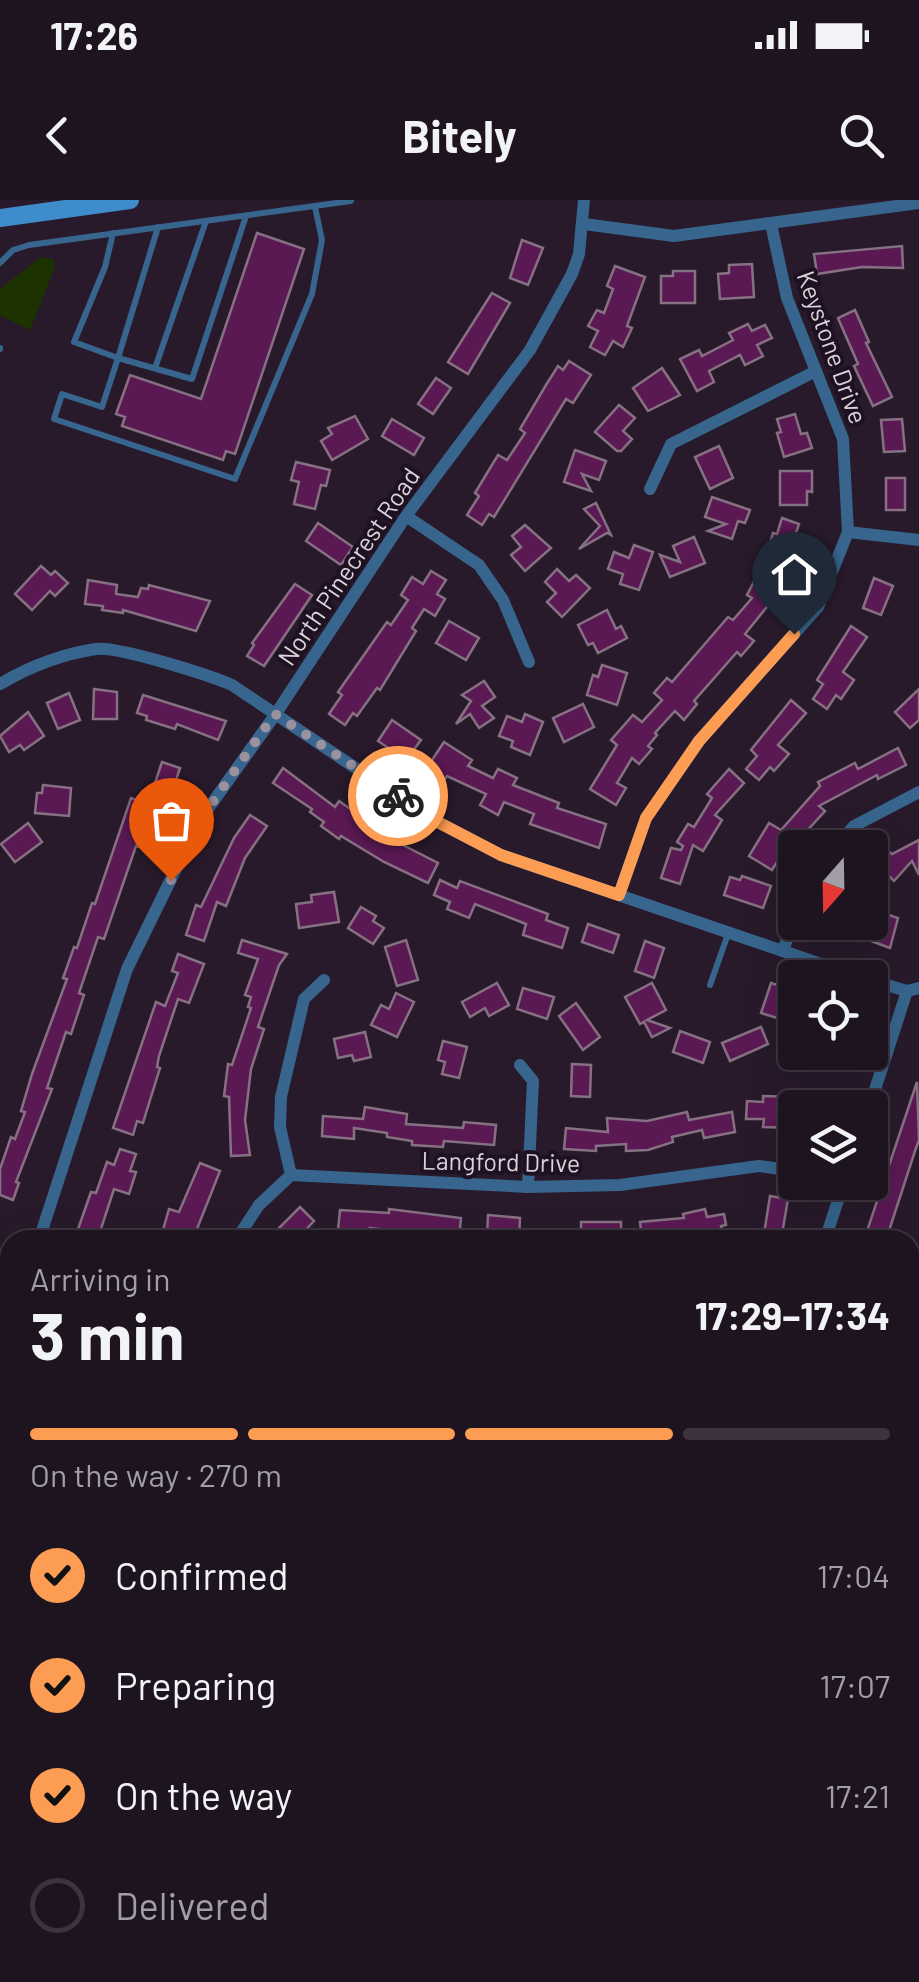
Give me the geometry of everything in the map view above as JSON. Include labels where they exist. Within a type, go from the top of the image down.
[{"type":"main road","points":[[0,218],[130,200]]},
{"type":"street","name":"North Pinecrest Road","points":[[41,1230],[126,970],[200,820],[406,516],[538,336],[572,274],[584,224],[584,200]]},
{"type":"street","points":[[584,224],[674,236],[919,203]]},
{"type":"street","name":"Keystone Drive","points":[[619,895],[646,818],[699,741],[818,607],[848,532],[842,440],[787,298],[771,224]]},
{"type":"street","points":[[650,489],[670,444],[816,371]]},
{"type":"street","points":[[406,516],[479,565],[503,600],[529,662]]},
{"type":"street","points":[[848,532],[919,540]]},
{"type":"street","points":[[0,684],[28,668],[99,648],[217,678],[430,818],[501,855],[807,960]]},
{"type":"street","points":[[851,830],[919,792]]},
{"type":"street","points":[[783,952],[787,940]]},
{"type":"street","points":[[243,1230],[260,1204],[292,1175],[280,1127],[281,1096],[304,1000],[324,980]]},
{"type":"street","points":[[876,1090],[913,989],[888,984]]},
{"type":"street","points":[[520,1065],[533,1081],[528,1186]]},
{"type":"street","name":"Langford Drive","points":[[292,1175],[528,1186],[620,1185],[759,1166],[778,1169]]},
{"type":"street","points":[[828,1230],[838,1200]]},
{"type":"lane","points":[[0,263],[14,250],[29,245],[351,201]]},
{"type":"lane","points":[[158,227],[102,406],[62,394],[54,418],[235,479],[312,294],[322,240],[315,207]]},
{"type":"lane","points":[[112,233],[105,267],[74,342],[192,378],[246,216]]},
{"type":"lane","points":[[155,368],[206,221]]},
{"type":"lane","points":[[710,985],[728,932]]},
{"type":"green space","points":[[41,257],[53,259],[55,267],[30,330],[0,315],[0,289]]},
{"type":"building","points":[[257,233],[304,249],[235,454],[226,451],[223,460],[122,426],[125,417],[116,414],[130,375],[201,399]]},
{"type":"building","points":[[522,240],[543,248],[528,285],[510,278]]},
{"type":"building","points":[[902,246],[903,268],[862,267],[817,274],[814,254]]},
{"type":"building","points":[[752,264],[754,297],[720,299],[718,274],[729,273],[729,265]]},
{"type":"building","points":[[615,266],[645,277],[623,347],[613,341],[605,355],[590,347],[598,331],[588,326],[597,310],[604,313],[613,289],[607,286]]},
{"type":"building","points":[[673,271],[695,271],[695,303],[661,303],[661,276],[673,276]]},
{"type":"building","points":[[492,293],[510,303],[468,374],[448,362]]},
{"type":"building","points":[[855,310],[892,397],[873,406],[838,318]]},
{"type":"building","points":[[748,324],[752,331],[765,325],[772,338],[757,345],[763,356],[745,365],[740,355],[709,371],[714,382],[697,391],[680,359],[699,350],[702,356],[733,340],[729,333]]},
{"type":"building","points":[[569,361],[591,375],[573,403],[566,399],[494,517],[489,514],[482,525],[467,515],[479,496],[475,493],[498,455],[507,460],[525,433],[520,429],[546,385],[558,366],[563,370]]},
{"type":"building","points":[[662,368],[680,395],[648,411],[633,388]]},
{"type":"building","points":[[436,378],[451,388],[433,414],[418,404]]},
{"type":"building","points":[[619,405],[635,418],[623,431],[632,439],[617,451],[595,432]]},
{"type":"building","points":[[795,414],[801,434],[807,433],[812,448],[784,457],[777,419]]},
{"type":"building","points":[[355,416],[368,439],[332,460],[321,441],[332,434],[328,428]]},
{"type":"building","points":[[392,419],[424,438],[414,455],[382,436]]},
{"type":"building","points":[[902,419],[905,451],[884,452],[881,420]]},
{"type":"building","points":[[719,446],[733,478],[710,489],[695,457]]},
{"type":"building","points":[[575,450],[606,461],[599,480],[582,474],[591,491],[564,482]]},
{"type":"building","points":[[296,462],[330,470],[326,486],[321,485],[315,509],[294,504],[299,482],[291,480]]},
{"type":"building","points":[[780,471],[812,471],[812,492],[807,491],[807,505],[780,505]]},
{"type":"building","points":[[886,478],[905,478],[905,510],[886,510]]},
{"type":"building","points":[[712,497],[750,510],[745,523],[738,521],[732,539],[708,531],[726,524],[705,517]]},
{"type":"building","points":[[596,503],[611,535],[607,533],[579,549],[600,526],[584,509]]},
{"type":"building","points":[[782,518],[799,524],[794,539],[807,543],[801,562],[767,552]]},
{"type":"building","points":[[318,523],[353,547],[341,565],[306,541]]},
{"type":"building","points":[[525,525],[551,548],[525,571],[511,555],[521,547],[512,536]]},
{"type":"building","points":[[694,537],[705,563],[670,577],[660,555],[680,562],[673,546]]},
{"type":"building","points":[[634,545],[653,552],[639,590],[620,584],[623,574],[608,569],[614,552],[629,558]]},
{"type":"building","points":[[41,566],[51,575],[55,571],[68,583],[55,596],[50,591],[32,610],[15,594]]},
{"type":"building","points":[[762,566],[790,580],[782,600],[775,597],[745,634],[754,641],[741,656],[737,652],[694,701],[697,704],[684,720],[675,711],[655,733],[648,746],[652,749],[639,764],[632,758],[617,783],[626,788],[616,805],[590,789],[617,745],[611,740],[633,715],[642,722],[662,700],[654,693],[667,678],[672,682],[728,617],[733,620],[752,598],[747,595]]},
{"type":"building","points":[[557,569],[569,581],[576,575],[590,588],[562,617],[547,602],[556,593],[545,582]]},
{"type":"building","points":[[431,571],[446,580],[437,594],[445,599],[435,616],[424,609],[412,628],[416,631],[380,690],[377,688],[357,716],[353,713],[345,725],[329,714],[342,695],[338,692],[387,622],[391,625],[408,600],[401,595],[412,577],[423,584]]},
{"type":"building","points":[[874,578],[893,586],[881,615],[863,608]]},
{"type":"building","points":[[88,580],[117,585],[116,594],[138,597],[141,588],[148,589],[149,585],[210,601],[196,631],[123,610],[102,610],[103,606],[85,604]]},
{"type":"building","points":[[295,584],[312,595],[264,666],[247,656],[252,643]]},
{"type":"building","points":[[607,610],[616,629],[621,626],[627,638],[598,653],[593,643],[588,645],[578,625]]},
{"type":"building","points":[[449,621],[479,638],[466,660],[436,643]]},
{"type":"building","points":[[851,626],[867,637],[843,672],[854,680],[841,699],[836,695],[827,709],[813,699],[823,684],[817,680]]},
{"type":"building","points":[[602,665],[627,673],[617,705],[587,695],[593,675],[598,677]]},
{"type":"building","points":[[484,681],[495,697],[482,706],[494,718],[479,728],[470,714],[456,724],[471,701],[462,695]]},
{"type":"building","points":[[94,689],[117,692],[117,719],[93,719]]},
{"type":"building","points":[[919,689],[919,720],[910,728],[895,712]]},
{"type":"building","points":[[69,693],[80,720],[58,729],[47,703]]},
{"type":"building","points":[[143,695],[226,721],[218,740],[177,724],[175,729],[146,720],[147,716],[137,713]]},
{"type":"building","points":[[791,700],[806,713],[778,745],[789,754],[774,771],[770,767],[759,780],[746,769],[757,756],[751,750]]},
{"type":"building","points":[[583,704],[594,727],[564,742],[553,718]]},
{"type":"building","points":[[28,712],[44,736],[24,750],[20,745],[9,752],[0,736]]},
{"type":"building","points":[[525,714],[543,722],[530,755],[511,747],[513,741],[499,736],[507,716],[522,722]]},
{"type":"building","points":[[392,720],[421,740],[406,760],[378,741]]},
{"type":"building","points":[[444,742],[472,760],[468,766],[493,778],[498,769],[517,778],[513,785],[559,803],[557,808],[606,824],[599,848],[530,824],[534,814],[504,802],[498,815],[480,805],[486,794],[447,776],[444,780],[426,769]]},
{"type":"building","points":[[898,748],[906,765],[878,779],[877,775],[819,806],[825,811],[808,830],[781,830],[820,786],[818,782],[855,763],[858,769]]},
{"type":"building","points":[[162,762],[180,768],[170,799],[163,796],[153,825],[148,823],[140,847],[136,846],[104,939],[98,937],[79,993],[84,995],[71,1034],[66,1032],[47,1088],[52,1089],[16,1182],[19,1183],[13,1200],[0,1195],[0,1169],[25,1112],[21,1111],[32,1074],[67,979],[63,978],[92,903],[95,904],[131,798],[148,804]]},
{"type":"building","points":[[283,768],[335,807],[339,801],[397,842],[438,863],[428,883],[341,836],[339,839],[321,826],[324,822],[310,812],[312,809],[273,783]]},
{"type":"building","points":[[729,769],[744,783],[715,815],[722,820],[703,851],[693,845],[680,884],[661,878],[671,848],[681,850],[683,846],[677,842],[688,824],[694,827],[712,798],[707,794]]},
{"type":"building","points":[[43,785],[71,788],[69,816],[35,813],[37,793],[42,793]]},
{"type":"building","points":[[250,815],[267,826],[245,858],[226,906],[217,902],[204,941],[186,935],[196,905],[201,907],[234,838]]},
{"type":"building","points":[[28,823],[42,842],[15,862],[1,844]]},
{"type":"building","points":[[769,823],[781,830],[778,860],[772,870],[749,856]]},
{"type":"building","points":[[919,840],[919,875],[912,861],[894,881],[888,877],[888,851],[892,854]]},
{"type":"building","points":[[742,876],[771,886],[763,908],[724,895],[730,877],[740,880]]},
{"type":"building","points":[[440,880],[457,888],[460,881],[548,914],[546,920],[568,928],[562,948],[523,935],[526,924],[475,904],[469,918],[447,909],[450,902],[434,895]]},
{"type":"building","points":[[334,892],[339,922],[299,928],[296,904],[312,902],[311,895]]},
{"type":"building","points":[[361,907],[376,916],[373,921],[384,928],[373,944],[348,928]]},
{"type":"building","points":[[888,915],[898,918],[890,948],[869,940],[888,940]]},
{"type":"building","points":[[588,924],[619,935],[613,953],[582,942]]},
{"type":"building","points":[[242,940],[287,954],[279,965],[258,1027],[264,1029],[251,1069],[245,1120],[250,1155],[231,1156],[229,1097],[224,1096],[228,1064],[232,1065],[251,1008],[251,997],[245,995],[258,959],[238,953]]},
{"type":"building","points":[[406,940],[418,980],[397,986],[385,947]]},
{"type":"building","points":[[645,941],[664,948],[654,978],[635,971]]},
{"type":"building","points":[[178,954],[204,964],[189,1003],[178,999],[143,1123],[137,1121],[133,1135],[113,1128],[156,1002],[165,1006],[178,973],[172,971]]},
{"type":"building","points":[[497,983],[509,1005],[489,1016],[485,1008],[470,1017],[462,1002]]},
{"type":"building","points":[[652,983],[666,1010],[647,1020],[670,1028],[652,1037],[625,997]]},
{"type":"building","points":[[771,983],[778,985],[778,1018],[761,1013]]},
{"type":"building","points":[[523,988],[554,997],[547,1019],[517,1009]]},
{"type":"building","points":[[396,993],[414,1002],[397,1037],[371,1025],[381,1005],[389,1009]]},
{"type":"building","points":[[576,1003],[600,1037],[583,1050],[559,1016]]},
{"type":"building","points":[[761,1027],[768,1044],[730,1061],[722,1043]]},
{"type":"building","points":[[680,1031],[710,1042],[703,1063],[673,1052]]},
{"type":"building","points":[[365,1032],[371,1057],[354,1061],[352,1055],[338,1058],[334,1039]]},
{"type":"building","points":[[443,1041],[467,1047],[459,1078],[442,1074],[445,1062],[438,1060]]},
{"type":"building","points":[[572,1064],[591,1065],[590,1097],[571,1096]]},
{"type":"building","points":[[917,1082],[919,1140],[889,1230],[867,1230],[877,1200],[888,1200],[888,1168]]},
{"type":"building","points":[[763,1096],[778,1096],[778,1127],[763,1127],[764,1119],[746,1119],[747,1101],[763,1102]]},
{"type":"building","points":[[365,1107],[407,1114],[406,1124],[463,1128],[464,1122],[496,1125],[494,1145],[444,1141],[443,1147],[412,1145],[412,1141],[387,1137],[387,1133],[354,1128],[354,1139],[322,1136],[323,1116],[363,1119]]},
{"type":"building","points":[[687,1112],[689,1120],[732,1112],[735,1132],[704,1138],[702,1130],[672,1137],[673,1142],[648,1150],[626,1151],[626,1144],[596,1146],[596,1151],[564,1149],[566,1128],[608,1132],[607,1118],[647,1121]]},
{"type":"building","points":[[120,1149],[136,1154],[130,1171],[136,1172],[129,1194],[114,1189],[101,1230],[78,1230],[107,1162],[114,1165]]},
{"type":"building","points":[[200,1163],[220,1171],[197,1230],[163,1230],[169,1209],[179,1212]]},
{"type":"building","points":[[770,1196],[788,1200],[783,1230],[765,1230]]},
{"type":"building","points":[[300,1207],[314,1221],[305,1230],[278,1229]]},
{"type":"building","points":[[389,1209],[461,1218],[460,1230],[338,1230],[340,1210],[389,1213]]},
{"type":"building","points":[[705,1209],[707,1217],[724,1214],[726,1225],[721,1226],[722,1230],[641,1230],[640,1222],[684,1218],[683,1214]]},
{"type":"building","points":[[488,1215],[520,1218],[519,1230],[487,1230]]},
{"type":"building","points":[[581,1222],[621,1222],[621,1230],[581,1230]]},
{"type":"way so far","points":[[171,880],[200,820],[275,714],[398,796]]},
{"type":"route","points":[[398,796],[430,818],[501,855],[619,895],[646,818],[699,741],[794,634]]}]
